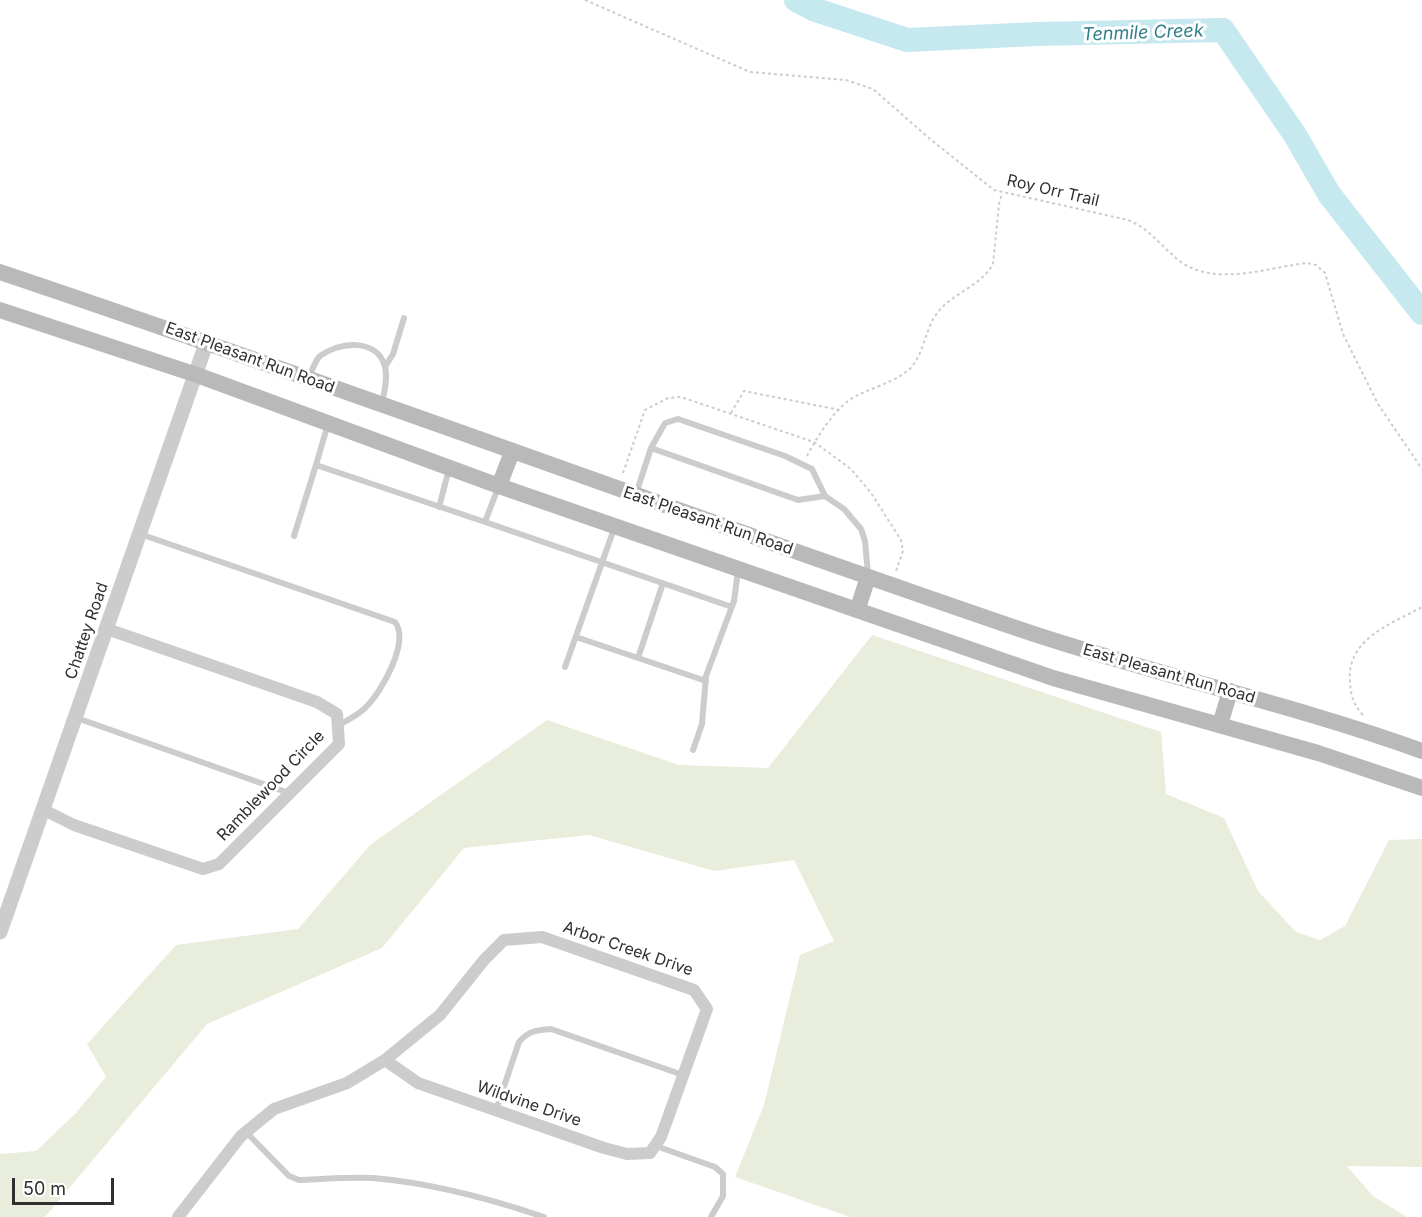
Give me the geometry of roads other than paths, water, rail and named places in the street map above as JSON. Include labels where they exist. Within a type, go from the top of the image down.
[{"type":"main road","name":"East Pleasant Run Road","points":[[0,272],[207,341],[635,496],[1058,642],[1343,724],[1422,751]]},
{"type":"main road","name":"East Pleasant Run Road","points":[[0,310],[197,375],[499,486],[1053,678],[1318,753],[1422,788]]},
{"type":"main road","points":[[499,486],[512,452]]},
{"type":"main road","points":[[858,609],[868,577]]},
{"type":"main road","points":[[1220,725],[1230,691]]},
{"type":"street","name":"Chattey Road","points":[[0,932],[197,375],[207,341]]},
{"type":"street","name":"Ramblewood Circle","points":[[44,810],[84,829],[203,869],[219,864],[339,744],[337,714],[317,702],[107,629]]},
{"type":"street","name":"Arbor Creek Drive","points":[[184,1215],[246,1132],[274,1109],[346,1083],[385,1060],[440,1015],[484,960],[504,940],[542,937],[694,990],[707,1009],[658,1141]]},
{"type":"street","name":"Wildvine Drive","points":[[385,1060],[418,1083],[627,1154],[650,1153],[658,1141]]},
{"type":"lane","points":[[381,405],[385,367],[393,354],[404,318]]},
{"type":"lane","points":[[309,378],[321,356],[348,345],[368,347],[380,356],[385,367]]},
{"type":"lane","points":[[635,496],[651,448],[667,420],[678,419],[803,464],[812,470],[825,496],[844,509],[861,529],[865,541],[868,577]]},
{"type":"lane","points":[[294,536],[328,424]]},
{"type":"lane","points":[[651,448],[798,500],[825,496]]},
{"type":"lane","points":[[316,465],[732,607]]},
{"type":"lane","points":[[439,507],[450,468]]},
{"type":"lane","points":[[485,522],[499,486]]},
{"type":"lane","points":[[565,667],[615,526]]},
{"type":"lane","points":[[139,534],[395,622],[400,629],[401,640],[395,658],[377,693],[365,709],[339,725]]},
{"type":"lane","points":[[693,750],[702,724],[706,681],[732,607],[739,568]]},
{"type":"lane","points":[[638,658],[663,583]]},
{"type":"lane","points":[[576,637],[706,681]]},
{"type":"lane","points":[[76,718],[289,793]]},
{"type":"lane","points":[[496,1110],[519,1042],[525,1034],[537,1030],[550,1029],[683,1075]]},
{"type":"lane","points":[[246,1132],[289,1176],[299,1180],[371,1178],[419,1183],[484,1197],[544,1217]]},
{"type":"lane","points":[[658,1141],[715,1167],[723,1174],[723,1196],[711,1217]]},
{"type":"waterway","name":"Tenmile Creek","points":[[796,0],[813,9],[907,40],[1037,34],[1223,30],[1295,135],[1329,194],[1422,313]]}]
